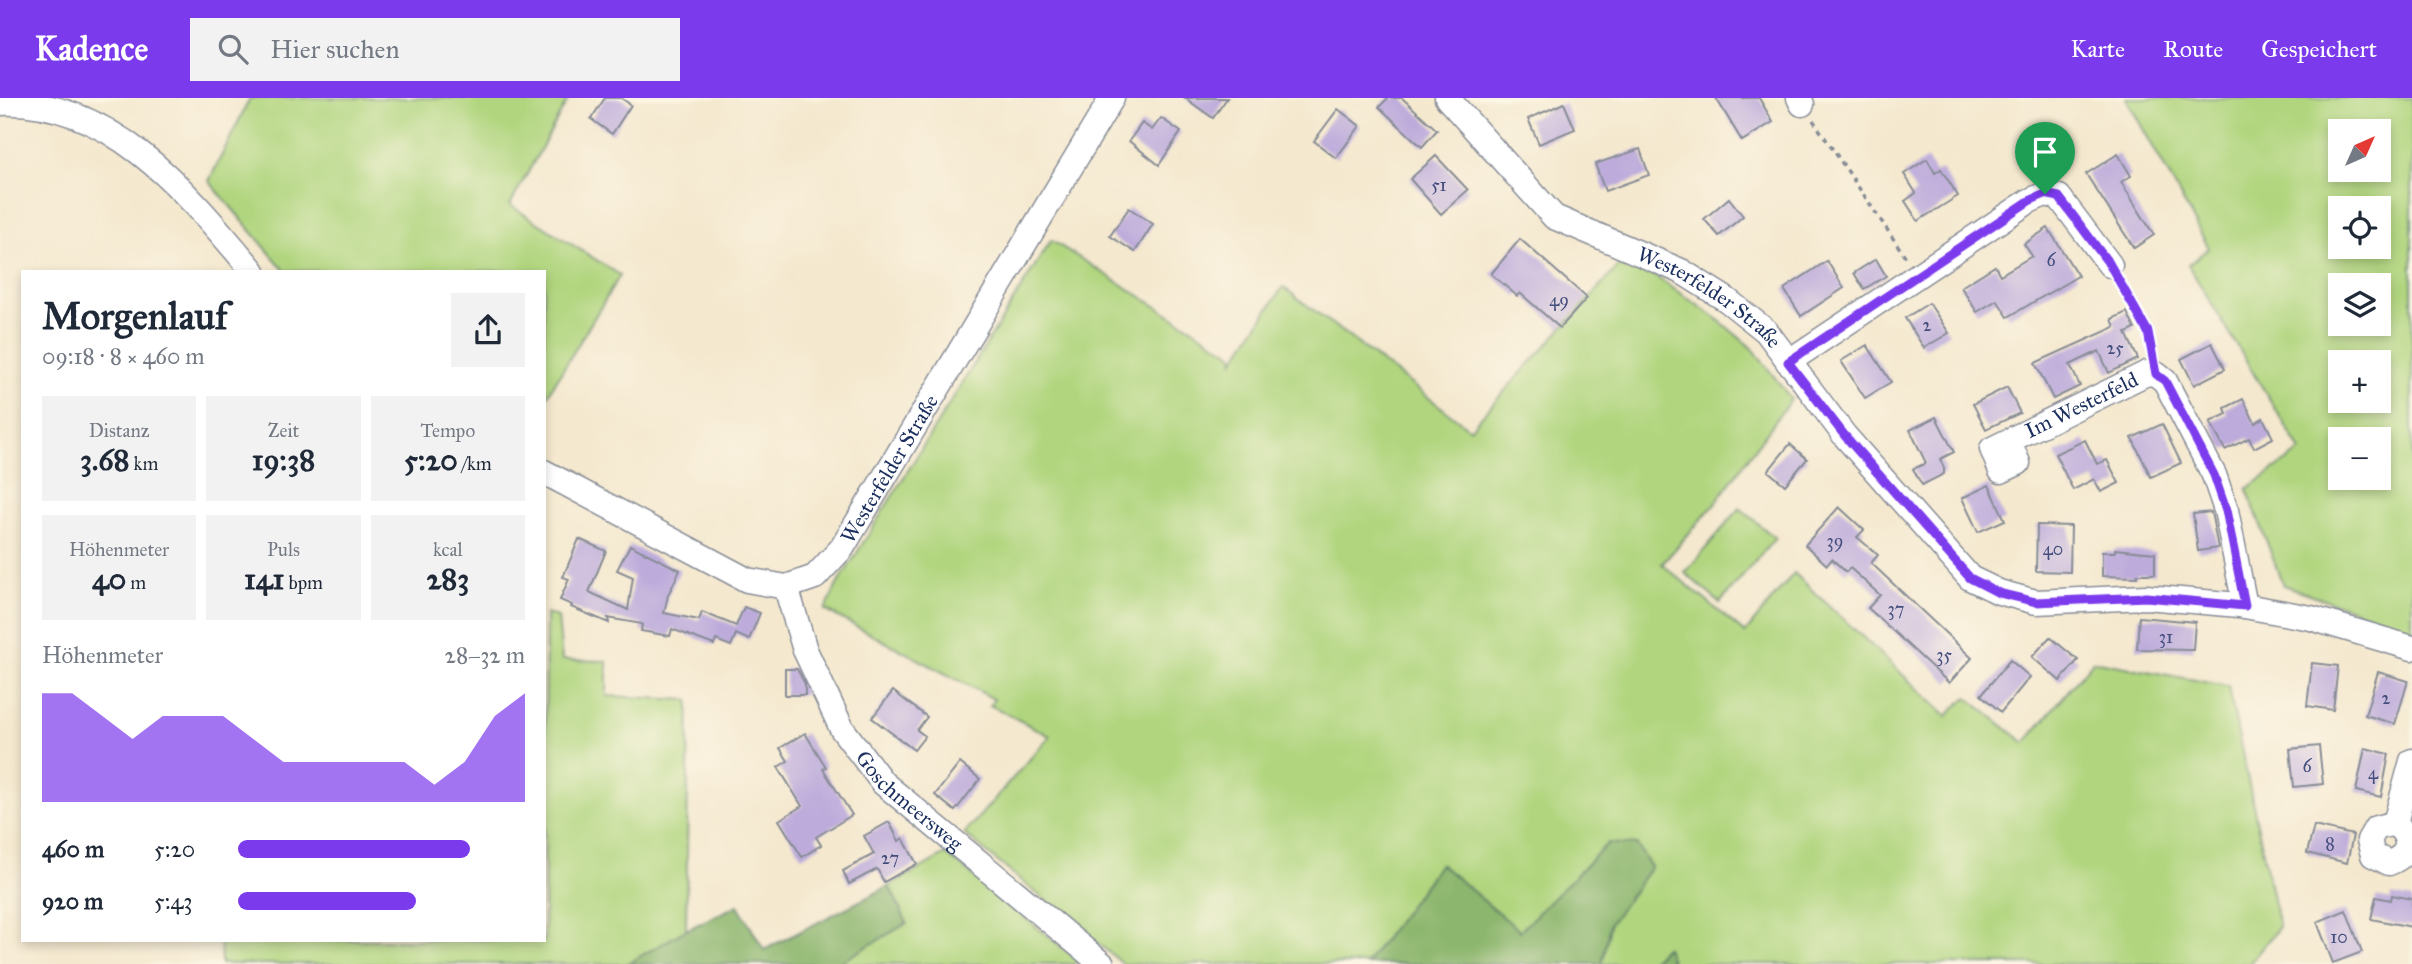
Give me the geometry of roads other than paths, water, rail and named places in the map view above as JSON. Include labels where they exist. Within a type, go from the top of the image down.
[{"type":"street","name":"Westerfelder Straße","points":[[786,587],[815,577],[842,548],[1112,98]]},
{"type":"street","name":"Westerfelder Straße","points":[[1447,98],[1555,217],[1681,271],[1727,300],[1766,331],[1862,455],[1970,578],[1999,593],[2036,602],[2146,597],[2245,606],[2311,618],[2412,648]]},
{"type":"street","points":[[0,103],[18,101],[80,113],[128,141],[188,194],[252,270]]},
{"type":"street","points":[[1788,362],[2029,201],[2045,194],[2059,197],[2110,265]]},
{"type":"street","name":"Im Westerfeld","points":[[2009,441],[2147,373],[2156,374],[2165,381],[2214,475],[2226,510],[2245,606]]},
{"type":"street","points":[[546,473],[747,580],[786,587]]},
{"type":"street","name":"Goschmeersweg","points":[[786,587],[805,650],[842,729],[883,783],[1102,964]]},
{"type":"street","points":[[2395,823],[2412,761]]}]
